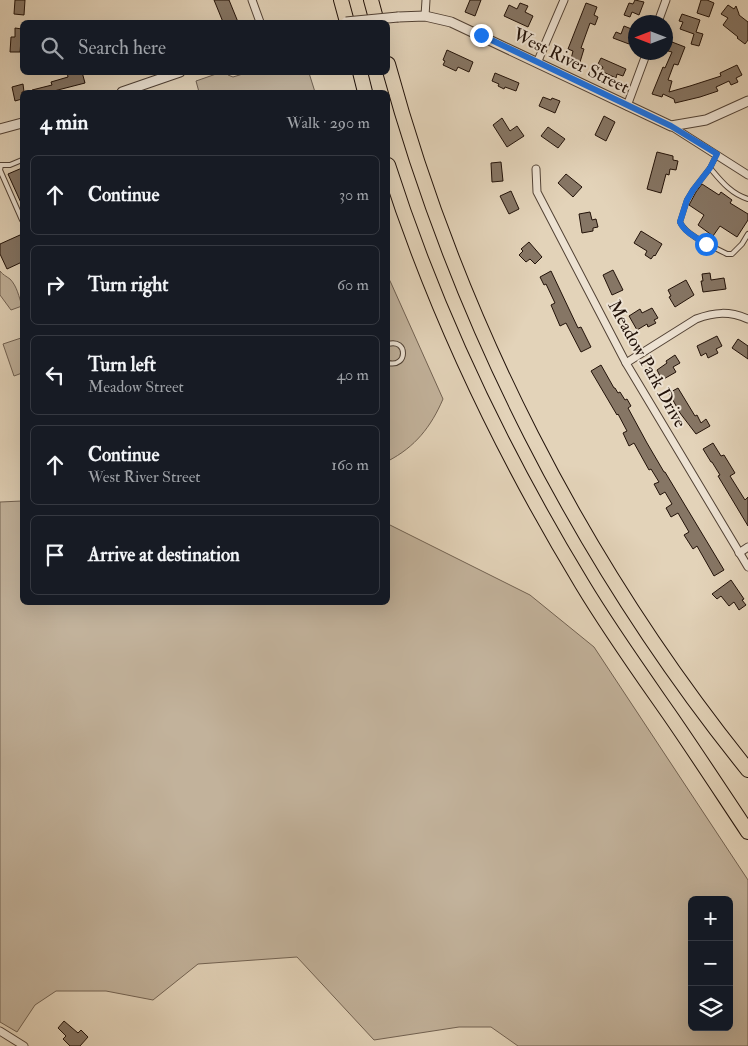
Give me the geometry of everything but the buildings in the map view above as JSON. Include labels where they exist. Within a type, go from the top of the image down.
[{"type":"highway","points":[[341,0],[346,20]]},
{"type":"highway","points":[[371,0],[376,20]]},
{"type":"highway","points":[[390,71],[412,149],[445,241],[482,331],[523,420],[572,512],[618,589],[672,670],[748,770]]},
{"type":"highway","points":[[361,75],[364,90]]},
{"type":"highway","points":[[390,171],[409,227],[438,301],[473,381],[511,460],[586,590],[625,651],[748,832]]},
{"type":"highway","points":[[670,716],[748,815]]},
{"type":"street","points":[[252,0],[259,20]]},
{"type":"street","points":[[425,16],[426,0]]},
{"type":"street","points":[[537,63],[564,0]]},
{"type":"street","points":[[661,15],[666,0]]},
{"type":"street","name":"West River Street","points":[[367,20],[425,16],[451,22],[671,126]]},
{"type":"street","points":[[627,106],[644,60]]},
{"type":"street","points":[[128,90],[171,75]]},
{"type":"street","points":[[671,126],[706,120],[748,101]]},
{"type":"street","points":[[1,127],[20,123]]},
{"type":"street","points":[[671,126],[748,175]]},
{"type":"street","name":"Meadow Park Drive","points":[[536,169],[537,192],[626,363],[748,567]]},
{"type":"street","points":[[626,363],[696,319],[708,315],[728,313],[748,319]]},
{"type":"street","points":[[739,553],[748,547]]},
{"type":"street","points":[[0,1031],[24,1046]]},
{"type":"lane","points":[[717,154],[710,168],[687,200],[680,226],[727,254],[732,254],[742,244],[748,234]]},
{"type":"lane","points":[[20,161],[10,166],[0,165],[0,170],[20,215]]},
{"type":"lane","points":[[710,168],[732,191],[748,199]]},
{"type":"lane","points":[[390,344],[399,345],[402,348],[403,355],[398,363],[390,364]]},
{"type":"shaded area","points":[[213,75],[233,77],[240,75],[310,75],[314,90],[198,90],[196,81]]},
{"type":"shaded area","points":[[0,271],[10,279],[18,292],[20,307],[11,310],[0,295]]},
{"type":"shaded area","points":[[390,281],[443,399],[433,419],[421,435],[390,460]]},
{"type":"shaded area","points":[[20,338],[20,374],[14,376],[3,344]]},
{"type":"shaded area","points":[[20,501],[20,605],[390,605],[390,525],[530,595],[594,647],[748,880],[748,1046],[518,1046],[491,1027],[459,1027],[374,1040],[297,957],[198,964],[153,1000],[106,991],[56,991],[35,1005],[17,1032],[0,1022],[0,502]]},
{"type":"route","points":[[481,35],[671,126],[717,154],[710,168],[687,200],[680,222],[680,226],[706,244]]}]
